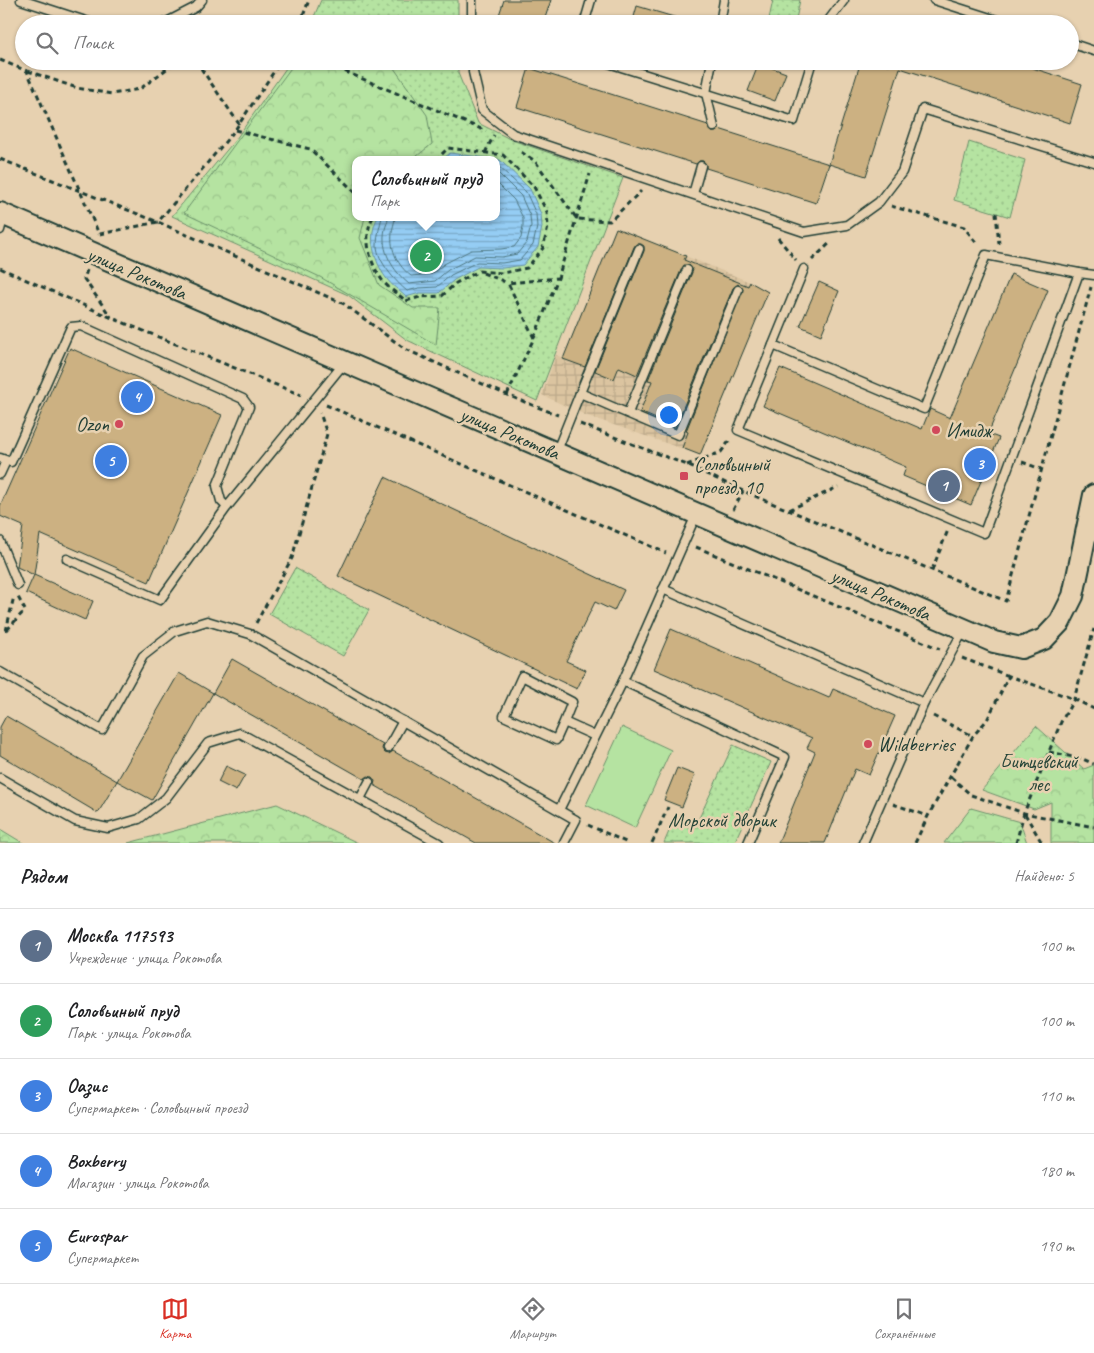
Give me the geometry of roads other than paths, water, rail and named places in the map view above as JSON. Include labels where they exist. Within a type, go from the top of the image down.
[{"type":"street","name":"улица Рокотова","points":[[1,219],[93,254],[994,642],[1021,648],[1044,639],[1060,622],[1073,596],[1094,495]]},
{"type":"lane","points":[[21,0],[67,15]]},
{"type":"lane","points":[[180,15],[196,7],[202,0]]},
{"type":"lane","points":[[472,0],[472,15]]},
{"type":"lane","points":[[587,15],[591,0]]},
{"type":"lane","points":[[722,15],[724,0]]},
{"type":"lane","points":[[833,15],[844,0]]},
{"type":"lane","points":[[934,0],[981,15]]},
{"type":"lane","points":[[1079,46],[1094,51]]},
{"type":"lane","points":[[473,70],[482,110],[513,134],[804,232],[847,225],[879,202],[902,172],[923,109],[1094,162]]},
{"type":"lane","points":[[631,70],[794,121],[809,70]]},
{"type":"lane","points":[[710,70],[706,93],[714,127]]},
{"type":"lane","points":[[693,194],[701,166]]},
{"type":"lane","points":[[556,453],[638,249]]},
{"type":"lane","points":[[773,345],[924,409],[986,255],[1079,273],[1094,274]]},
{"type":"lane","points":[[804,269],[738,430],[984,533],[1079,273]]},
{"type":"lane","points":[[628,414],[687,270]]},
{"type":"lane","points":[[580,393],[678,435],[738,290]]},
{"type":"lane","points":[[0,474],[3,460],[12,462],[71,327],[81,326],[243,399],[249,408],[217,486],[221,501],[227,507]]},
{"type":"lane","points":[[68,559],[160,600],[227,507],[345,362]]},
{"type":"lane","points":[[559,810],[622,681],[696,514]]},
{"type":"lane","points":[[0,541],[16,588]]},
{"type":"lane","points":[[663,589],[923,706]]},
{"type":"lane","points":[[0,672],[102,730],[143,656],[175,631],[207,621],[250,634],[576,820],[564,843]]},
{"type":"lane","points":[[863,843],[923,706],[964,629]]},
{"type":"lane","points":[[522,676],[572,702],[564,722],[556,740],[504,716],[522,676]]},
{"type":"lane","points":[[622,681],[785,757],[748,843]]},
{"type":"lane","points":[[388,748],[403,721]]},
{"type":"lane","points":[[564,722],[595,736]]},
{"type":"lane","points":[[0,778],[75,821],[108,828],[139,819],[166,798],[208,743],[240,733],[439,843]]},
{"type":"lane","points":[[360,799],[369,782]]},
{"type":"water","points":[[450,153],[471,156],[447,156]]},
{"type":"water","points":[[500,160],[530,189],[541,214],[542,227],[538,247],[523,265],[503,268],[478,267],[454,280],[439,293],[420,293],[406,297],[386,278],[378,264],[373,248],[376,221],[500,221]]},
{"type":"place","name":"Соловьиный пруд","points":[[426,256]]},
{"type":"place","name":"Boxberry","points":[[137,397]]},
{"type":"place","name":"Ozon","points":[[119,424]]},
{"type":"place","name":"Имидж","points":[[936,430]]},
{"type":"place","name":"Eurospar","points":[[111,461]]},
{"type":"place","name":"Оазис","points":[[980,464]]},
{"type":"place","name":"Соловьиный проезд, 10","points":[[684,476]]},
{"type":"place","name":"Москва 117593","points":[[944,486]]},
{"type":"place","name":"Wildberries","points":[[868,744]]},
{"type":"park label","name":"Битцевский лес","points":[[1039,772]]},
{"type":"park label","name":"Морской дворик","points":[[722,820]]}]
